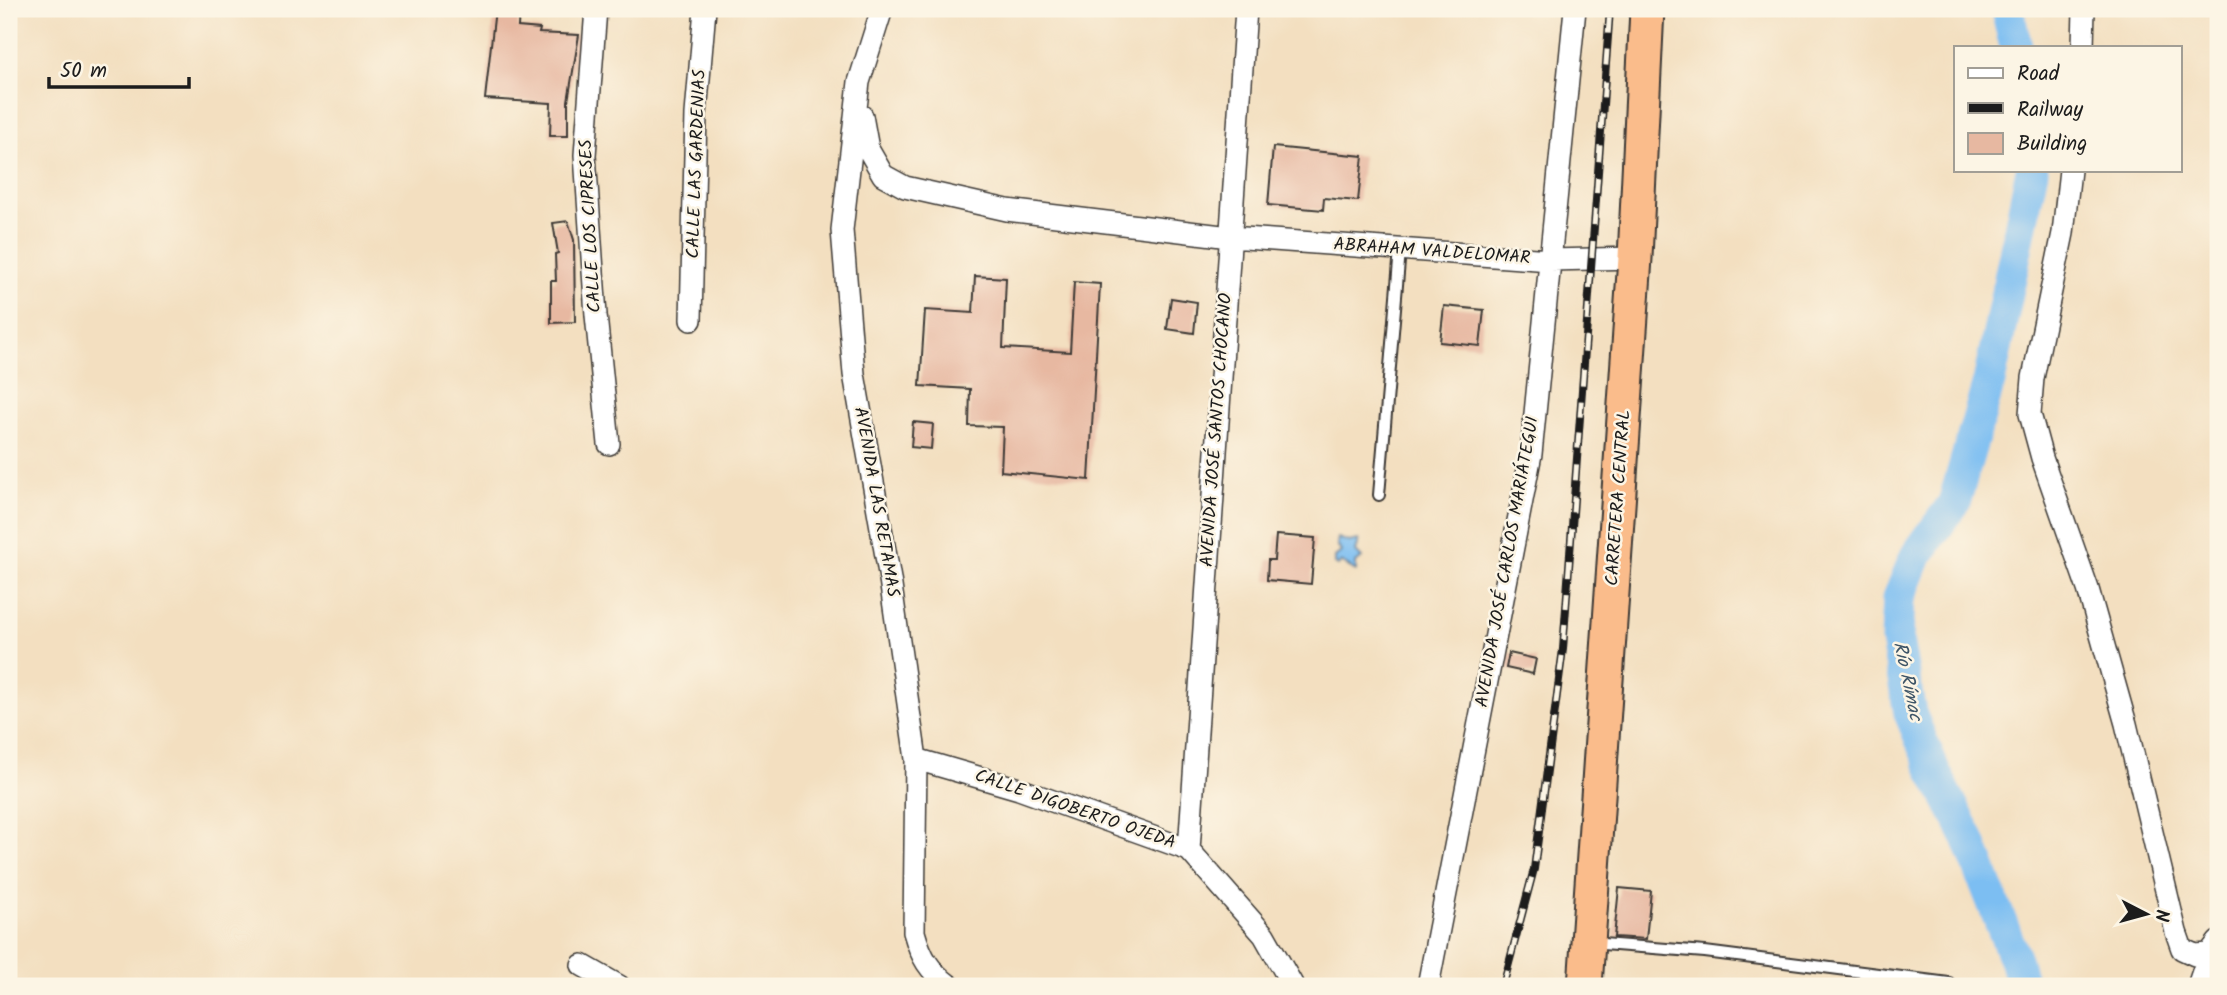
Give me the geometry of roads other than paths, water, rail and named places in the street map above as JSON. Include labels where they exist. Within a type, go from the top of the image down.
[{"type":"highway","name":"CARRETERA CENTRAL","points":[[1585,986],[1635,258],[1647,9]]},
{"type":"street","name":"CALLE LOS CIPRESES","points":[[596,9],[584,155],[609,444]]},
{"type":"street","name":"CALLE LAS GARDENIAS","points":[[691,320],[696,114],[705,9]]},
{"type":"street","name":"AVENIDA LAS RETAMAS","points":[[882,9],[859,82],[842,230],[854,374],[890,579],[916,759],[914,932],[920,957],[933,974],[950,986]]},
{"type":"street","name":"AVENIDA JOSÉ SANTOS CHOCANO","points":[[1189,850],[1246,9]]},
{"type":"street","name":"AVENIDA JOSÉ CARLOS MARIÁTEGUI","points":[[1428,986],[1531,454],[1575,9]]},
{"type":"street","points":[[2083,46],[2084,9]]},
{"type":"street","name":"ABRAHAM VALDELOMAR","points":[[859,82],[868,149],[883,175],[905,187],[1007,210],[1230,237],[1550,260],[1635,258]]},
{"type":"street","points":[[2070,172],[2063,233],[2033,378],[2030,414],[2042,458],[2088,589],[2126,724],[2176,932],[2182,949],[2195,955],[2213,948]]},
{"type":"street","name":"CALLE DIGOBERTO OJEDA","points":[[916,759],[1019,789],[1189,850],[1264,935],[1293,986]]},
{"type":"street","points":[[2198,986],[2213,948]]},
{"type":"street","points":[[582,965],[619,986]]},
{"type":"lane","points":[[1379,495],[1400,250]]},
{"type":"lane","points":[[1590,943],[1705,952],[1949,983]]},
{"type":"water","points":[[1338,538],[1349,542],[1359,540],[1356,552],[1362,558],[1356,563],[1356,571],[1341,562],[1338,566],[1335,564],[1335,557],[1341,552],[1337,544]]},
{"type":"waterway","name":"Río Rímac","points":[[2007,9],[2016,46]]},
{"type":"waterway","name":"Río Rímac","points":[[2022,986],[2016,962],[1967,835],[1934,771],[1910,713],[1897,640],[1899,598],[1916,556],[1954,503],[1989,382],[2032,172]]},
{"type":"railway","points":[[1503,986],[1534,869],[1563,649],[1610,9]]}]
